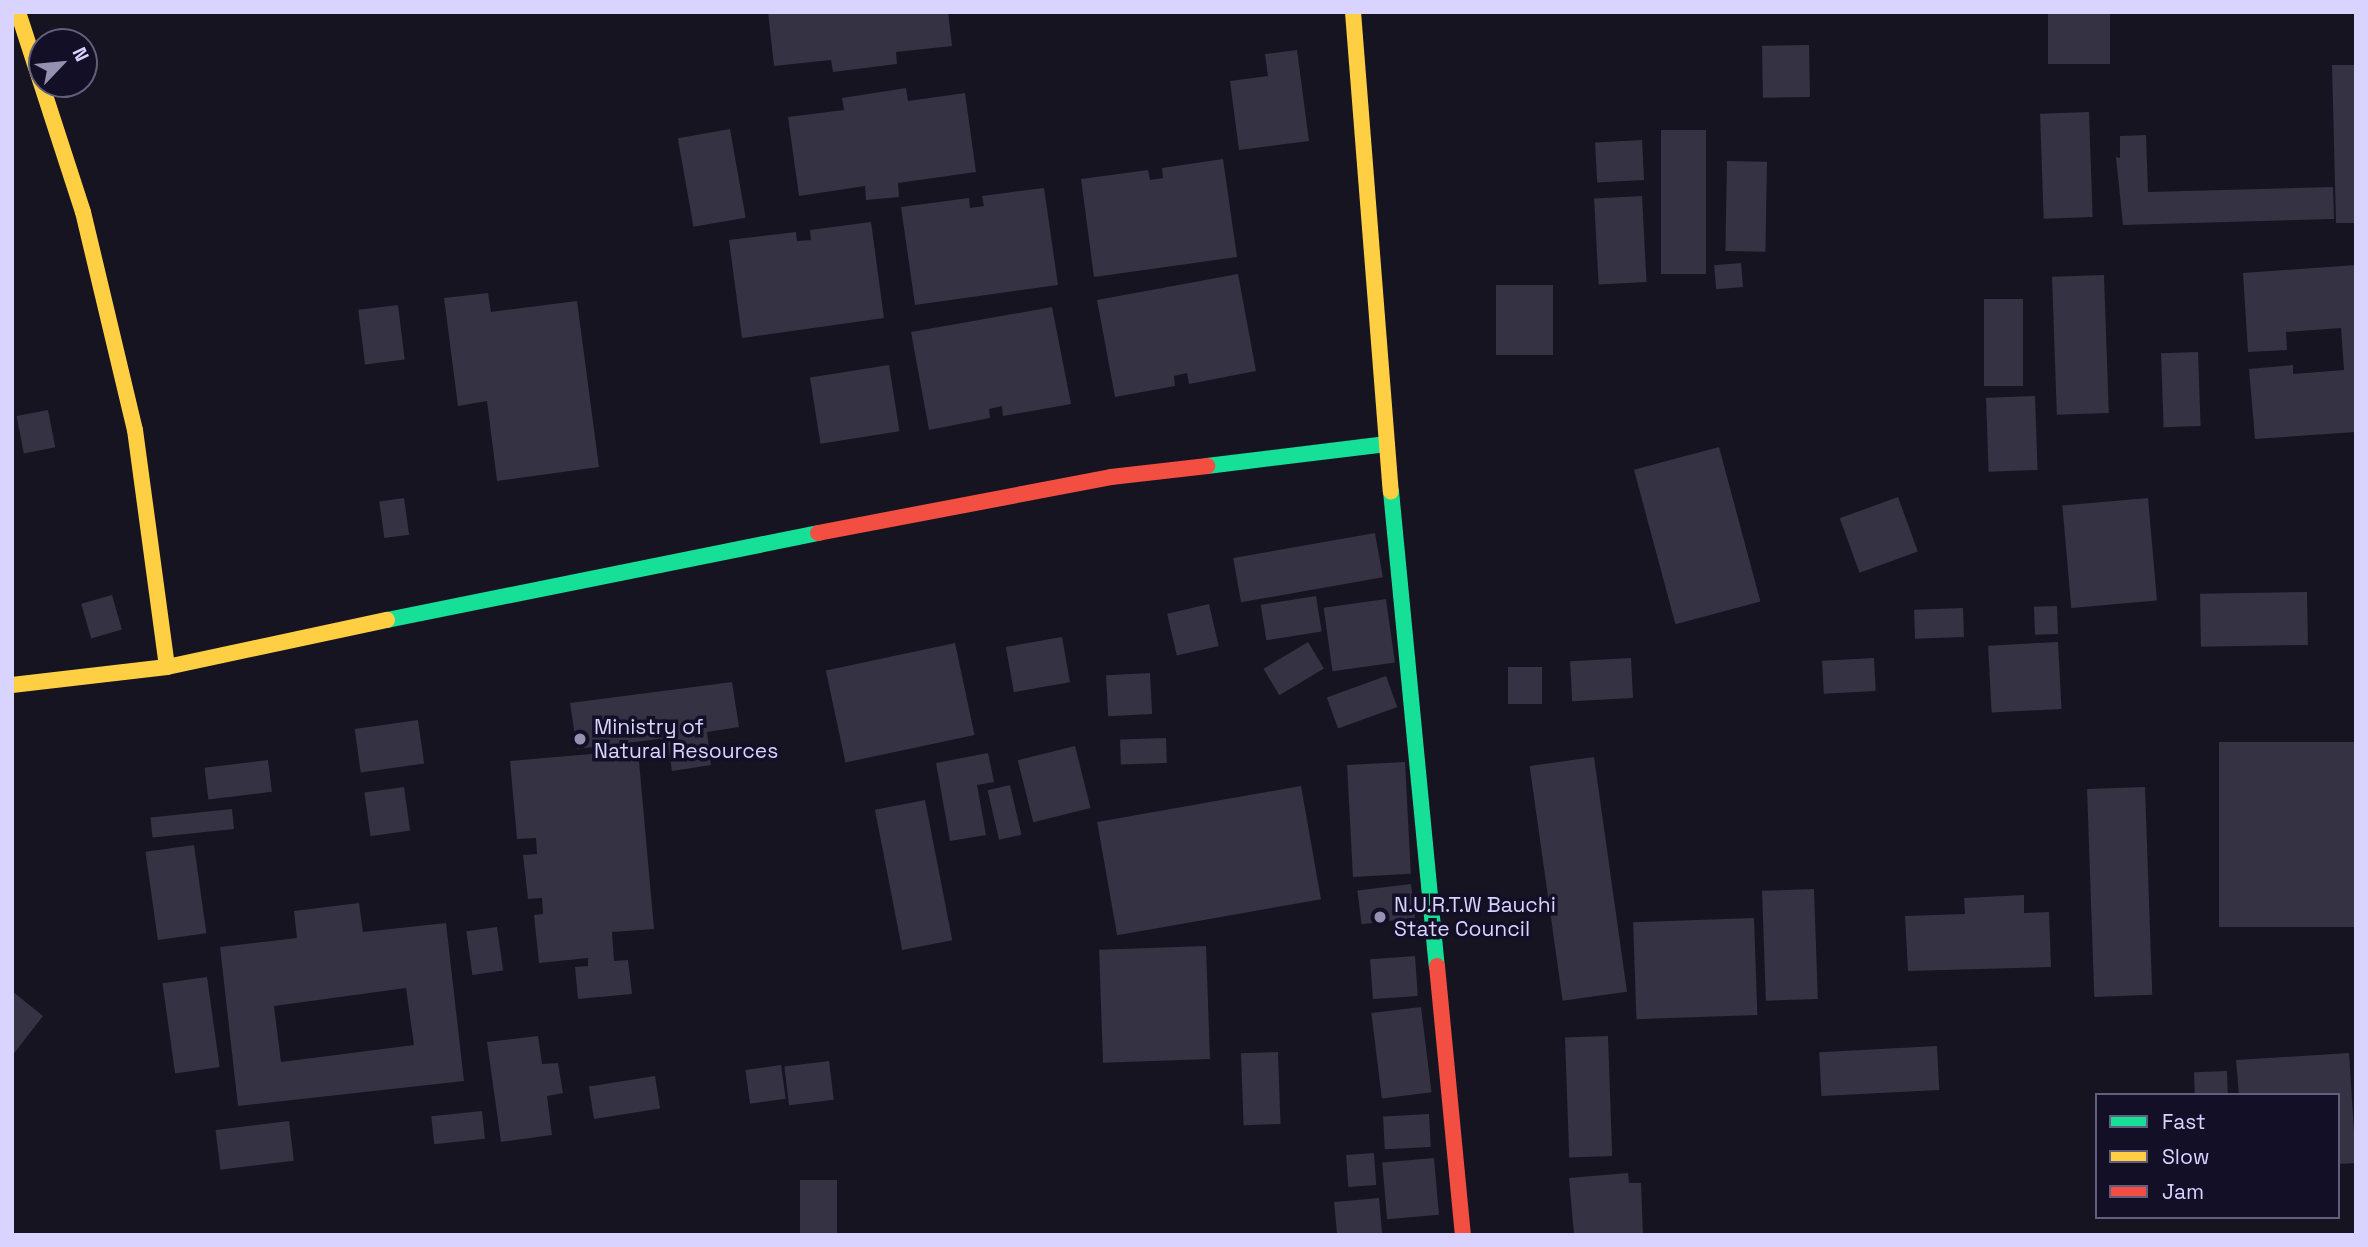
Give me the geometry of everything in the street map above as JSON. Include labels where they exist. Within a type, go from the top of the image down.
[{"type":"street","points":[[18,12],[83,212],[135,430],[167,667]]},
{"type":"street","points":[[1353,12],[1387,444],[1463,1235]]},
{"type":"street","points":[[12,685],[167,667],[889,517],[1111,477],[1387,444]]},
{"type":"building","points":[[768,12],[948,12],[952,46],[896,52],[897,64],[833,72],[831,60],[774,66]]},
{"type":"building","points":[[2048,12],[2110,12],[2110,64],[2048,64]]},
{"type":"building","points":[[1809,45],[1810,97],[1763,98],[1762,46]]},
{"type":"building","points":[[1297,50],[1309,141],[1239,150],[1230,81],[1268,76],[1265,54]]},
{"type":"building","points":[[2332,65],[2356,65],[2356,223],[2336,223]]},
{"type":"building","points":[[906,88],[908,101],[965,93],[976,172],[898,183],[899,197],[866,200],[865,186],[799,196],[788,117],[844,110],[842,98]]},
{"type":"building","points":[[2089,112],[2093,217],[2044,219],[2040,114]]},
{"type":"building","points":[[730,129],[746,218],[693,227],[678,138]]},
{"type":"building","points":[[1661,130],[1706,130],[1706,274],[1661,274]]},
{"type":"building","points":[[2146,135],[2148,192],[2333,187],[2334,219],[2123,225],[2116,157],[2120,158],[2120,136]]},
{"type":"building","points":[[1642,140],[1644,180],[1597,182],[1595,142]]},
{"type":"building","points":[[1223,159],[1237,257],[1094,277],[1081,179],[1148,170],[1150,180],[1163,178],[1162,168]]},
{"type":"building","points":[[1727,161],[1767,162],[1765,252],[1725,251]]},
{"type":"building","points":[[1044,188],[1058,285],[915,305],[901,207],[969,198],[970,208],[984,206],[982,196]]},
{"type":"building","points":[[1642,196],[1647,282],[1599,284],[1594,199]]},
{"type":"building","points":[[871,222],[884,318],[742,338],[729,240],[796,232],[797,241],[811,240],[810,230]]},
{"type":"building","points":[[1741,263],[1743,287],[1716,289],[1714,265]]},
{"type":"building","points":[[2356,265],[2356,432],[2255,439],[2249,369],[2293,365],[2293,374],[2344,370],[2341,328],[2286,332],[2287,350],[2248,352],[2243,273]]},
{"type":"building","points":[[1238,274],[1256,371],[1189,384],[1187,373],[1174,376],[1175,386],[1115,397],[1097,300]]},
{"type":"building","points":[[2104,275],[2109,413],[2057,415],[2052,277]]},
{"type":"building","points":[[1496,285],[1553,285],[1553,355],[1496,355]]},
{"type":"building","points":[[488,293],[491,312],[577,301],[599,467],[497,481],[487,401],[458,406],[444,298]]},
{"type":"building","points":[[1984,299],[2023,299],[2023,386],[1984,386]]},
{"type":"building","points":[[398,305],[405,360],[365,364],[358,310]]},
{"type":"building","points":[[1052,307],[1071,404],[1003,416],[1002,406],[989,409],[990,418],[929,430],[911,332]]},
{"type":"building","points":[[2198,352],[2201,426],[2164,427],[2161,353]]},
{"type":"building","points":[[889,365],[899,431],[820,444],[810,378]]},
{"type":"building","points":[[2035,396],[2038,470],[1989,472],[1986,398]]},
{"type":"building","points":[[48,410],[55,447],[24,453],[17,416]]},
{"type":"building","points":[[1719,447],[1760,602],[1675,624],[1634,470]]},
{"type":"building","points":[[1898,497],[1918,552],[1860,573],[1840,518]]},
{"type":"building","points":[[404,498],[409,535],[384,538],[379,501]]},
{"type":"building","points":[[2148,498],[2157,601],[2071,608],[2062,505]]},
{"type":"building","points":[[1375,533],[1383,577],[1241,602],[1233,558]]},
{"type":"building","points":[[2307,592],[2308,645],[2201,647],[2200,594]]},
{"type":"building","points":[[112,595],[122,630],[91,638],[81,604]]},
{"type":"building","points":[[1316,596],[1322,632],[1266,640],[1261,605]]},
{"type":"building","points":[[1386,599],[1395,662],[1333,671],[1324,608]]},
{"type":"building","points":[[1209,604],[1219,646],[1177,656],[1167,614]]},
{"type":"building","points":[[2057,606],[2058,634],[2035,635],[2034,607]]},
{"type":"building","points":[[1963,608],[1964,637],[1915,639],[1914,610]]},
{"type":"building","points":[[1062,637],[1070,682],[1014,692],[1006,647]]},
{"type":"building","points":[[1308,642],[1324,669],[1279,695],[1263,669]]},
{"type":"building","points":[[2058,642],[2062,709],[1992,713],[1988,646]]},
{"type":"building","points":[[955,643],[975,735],[845,762],[826,670]]},
{"type":"building","points":[[1631,658],[1633,698],[1572,701],[1570,661]]},
{"type":"building","points":[[1874,658],[1876,691],[1824,694],[1822,661]]},
{"type":"building","points":[[1508,667],[1542,667],[1542,704],[1508,704]]},
{"type":"building","points":[[1150,673],[1152,714],[1108,716],[1106,675]]},
{"type":"building","points":[[1386,676],[1397,707],[1338,729],[1327,698]]},
{"type":"building","points":[[732,682],[739,727],[707,732],[711,765],[672,771],[667,738],[577,749],[570,703]]},
{"type":"building","points":[[418,720],[424,764],[361,772],[355,729]]},
{"type":"building","points":[[1166,738],[1167,763],[1121,765],[1120,740]]},
{"type":"building","points":[[2219,742],[2356,742],[2356,927],[2219,927]]},
{"type":"building","points":[[1075,746],[1090,808],[1033,822],[1018,760]]},
{"type":"building","points":[[638,750],[654,929],[612,932],[614,961],[628,960],[632,994],[578,999],[575,967],[588,966],[588,958],[539,963],[534,915],[543,914],[542,898],[528,899],[523,855],[537,854],[536,838],[517,839],[510,761]]},
{"type":"building","points":[[988,753],[994,782],[977,785],[986,835],[950,841],[936,763]]},
{"type":"building","points":[[1594,757],[1627,992],[1563,1001],[1530,766]]},
{"type":"building","points":[[268,760],[272,792],[208,800],[204,768]]},
{"type":"building","points":[[1405,762],[1411,874],[1353,877],[1347,765]]},
{"type":"building","points":[[1010,785],[1021,835],[999,840],[988,790]]},
{"type":"building","points":[[1301,786],[1321,899],[1117,935],[1097,822]]},
{"type":"building","points":[[404,787],[410,831],[371,836],[364,793]]},
{"type":"building","points":[[2145,787],[2152,995],[2094,997],[2087,789]]},
{"type":"building","points":[[925,800],[952,940],[902,950],[875,810]]},
{"type":"building","points":[[232,809],[234,829],[153,837],[150,818]]},
{"type":"building","points":[[194,845],[206,933],[158,940],[145,852]]},
{"type":"building","points":[[1411,884],[1415,918],[1362,924],[1357,891]]},
{"type":"building","points":[[1814,889],[1818,999],[1766,1001],[1762,891]]},
{"type":"building","points":[[2024,895],[2024,913],[2049,912],[2051,967],[1908,971],[1905,916],[1965,914],[1964,898]]},
{"type":"building","points":[[359,903],[363,932],[446,923],[464,1081],[238,1106],[220,947],[297,938],[294,911]],"holes":[[[406,988],[414,1045],[281,1062],[274,1006]]]},
{"type":"building","points":[[1754,918],[1757,1015],[1636,1019],[1633,922]]},
{"type":"building","points":[[497,927],[503,971],[472,975],[466,931]]},
{"type":"building","points":[[1206,946],[1210,1059],[1103,1063],[1099,950]]},
{"type":"building","points":[[1415,956],[1418,996],[1373,999],[1370,959]]},
{"type":"building","points":[[207,977],[220,1067],[175,1073],[162,983]]},
{"type":"building","points":[[12,991],[43,1016],[12,1056]]},
{"type":"building","points":[[1421,1007],[1431,1092],[1382,1098],[1371,1013]]},
{"type":"building","points":[[538,1036],[542,1064],[558,1063],[563,1093],[547,1096],[552,1135],[501,1142],[487,1042]]},
{"type":"building","points":[[1608,1036],[1612,1156],[1569,1157],[1565,1038]]},
{"type":"building","points":[[1937,1046],[1939,1090],[1821,1096],[1819,1052]]},
{"type":"building","points":[[1278,1052],[1281,1124],[1244,1125],[1241,1053]]},
{"type":"building","points":[[2349,1053],[2356,1163],[2340,1164],[2340,1093],[2239,1093],[2236,1060]]},
{"type":"building","points":[[829,1061],[834,1100],[789,1105],[784,1066]]},
{"type":"building","points":[[781,1065],[786,1099],[750,1104],[745,1070]]},
{"type":"building","points":[[2227,1071],[2228,1093],[2195,1093],[2194,1072]]},
{"type":"building","points":[[655,1076],[660,1109],[594,1119],[589,1086]]},
{"type":"building","points":[[482,1111],[485,1139],[434,1144],[431,1116]]},
{"type":"building","points":[[1429,1114],[1431,1147],[1385,1149],[1383,1116]]},
{"type":"building","points":[[289,1121],[294,1161],[220,1170],[216,1130]]},
{"type":"building","points":[[1374,1153],[1376,1185],[1348,1187],[1346,1155]]},
{"type":"building","points":[[1434,1158],[1439,1215],[1387,1219],[1382,1163]]},
{"type":"building","points":[[1628,1173],[1629,1183],[1641,1183],[1643,1235],[1574,1235],[1569,1178]]},
{"type":"building","points":[[800,1180],[837,1180],[837,1235],[800,1235]]},
{"type":"building","points":[[1379,1198],[1382,1235],[1337,1235],[1334,1202]]},
{"type":"traffic: fast","points":[[1207,466],[1387,444]]},
{"type":"traffic: fast","points":[[1391,491],[1437,966]]},
{"type":"traffic: fast","points":[[387,620],[818,533]]},
{"type":"traffic: slow","points":[[18,12],[83,212],[135,430],[167,667]]},
{"type":"traffic: slow","points":[[1353,12],[1391,491]]},
{"type":"traffic: slow","points":[[12,685],[167,667],[387,620]]},
{"type":"traffic: jam","points":[[818,533],[1111,477],[1207,466]]},
{"type":"traffic: jam","points":[[1437,966],[1463,1235]]},
{"type":"place","name":"Ministry of Natural Resources","points":[[580,739]]},
{"type":"place","name":"N.U.R.T.W Bauchi State Council","points":[[1380,917]]}]
